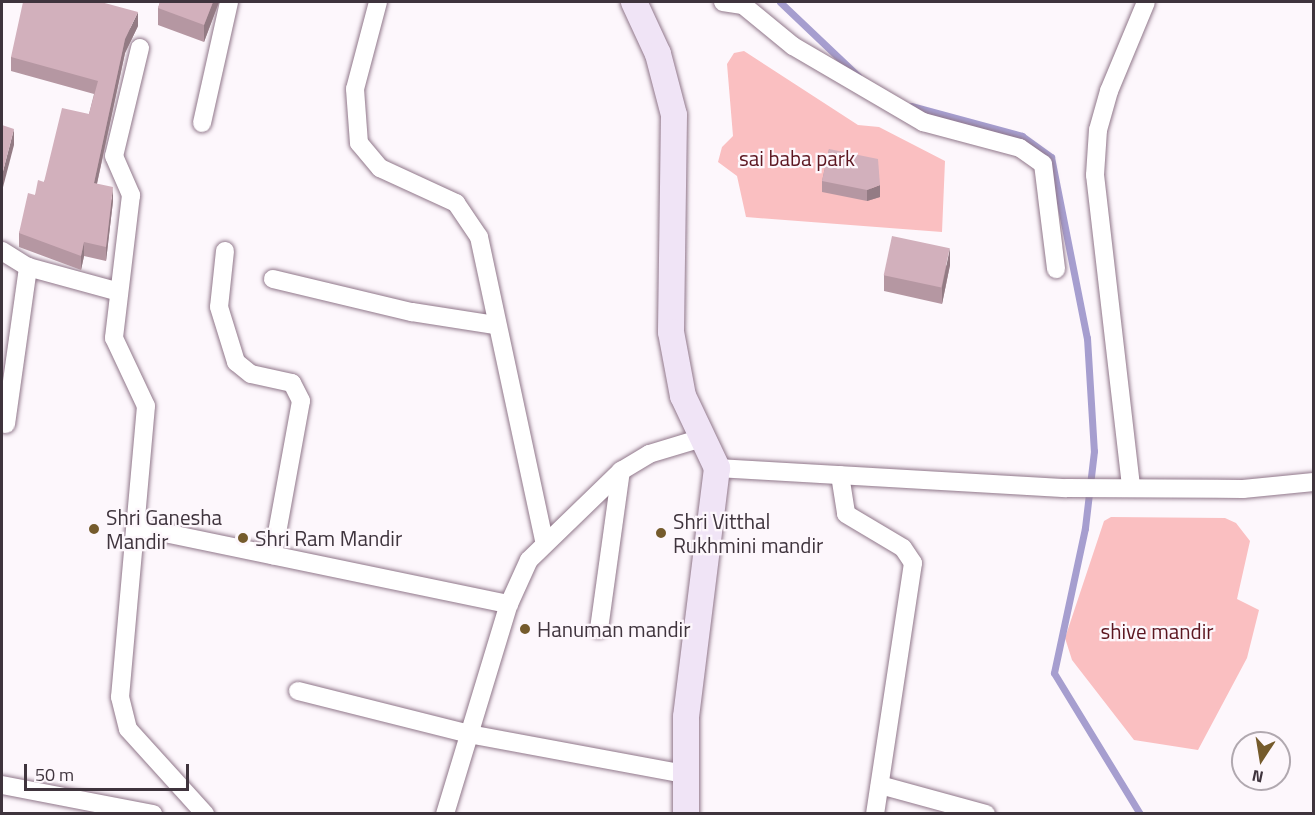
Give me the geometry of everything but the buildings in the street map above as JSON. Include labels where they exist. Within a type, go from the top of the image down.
[{"type":"street","points":[[202,123],[229,2]]},
{"type":"street","points":[[378,2],[355,88],[358,143],[380,168],[456,202],[479,237],[495,325],[544,542]]},
{"type":"street","points":[[639,2],[634,2],[658,54],[674,115],[671,332],[682,396],[717,468],[686,717],[684,774],[686,813]]},
{"type":"street","points":[[723,2],[743,5],[793,46],[923,122],[1020,148],[1043,164],[1056,269]]},
{"type":"street","points":[[1131,486],[1095,175],[1098,130],[1109,91],[1146,2]]},
{"type":"street","points":[[140,48],[115,140],[117,168],[131,195],[116,291],[114,338],[146,406],[121,676],[123,715],[128,729],[198,812]]},
{"type":"street","points":[[2,251],[28,267],[116,291]]},
{"type":"street","points":[[225,251],[219,307],[236,362],[251,374],[292,383],[301,401],[273,555]]},
{"type":"street","points":[[6,424],[28,267]]},
{"type":"street","points":[[273,279],[412,312],[495,325]]},
{"type":"street","points":[[445,813],[509,604],[544,542],[621,471],[649,454],[702,438]]},
{"type":"street","points":[[717,468],[1066,488],[1131,486],[1243,489],[1314,482]]},
{"type":"street","points":[[599,629],[621,471]]},
{"type":"street","points":[[840,475],[846,514],[903,548],[913,563],[875,813]]},
{"type":"street","points":[[136,527],[509,604]]},
{"type":"street","points":[[298,691],[469,734],[684,774]]},
{"type":"street","points":[[880,785],[986,813]]},
{"type":"street","points":[[2,786],[153,813]]},
{"type":"green space","name":"sai baba park","points":[[744,51],[858,125],[879,127],[945,161],[942,232],[746,217],[737,176],[718,162],[722,147],[733,136],[727,64],[734,53]]},
{"type":"green space","name":"shive mandir","points":[[1111,517],[1225,518],[1236,523],[1250,541],[1237,599],[1259,610],[1247,658],[1198,750],[1134,740],[1072,660],[1065,638],[1104,521]]},
{"type":"waterway","points":[[780,2],[858,76]]},
{"type":"waterway","points":[[911,106],[1022,136],[1051,157],[1087,338],[1094,451],[1085,528],[1054,673],[1140,814]]},
{"type":"place","name":"Shri Ganesha Mandir","points":[[94,529]]},
{"type":"place","name":"Shri Vitthal Rukhmini mandir","points":[[661,533]]},
{"type":"place","name":"Shri Ram Mandir","points":[[243,538]]},
{"type":"place","name":"Hanuman mandir","points":[[525,629]]}]
